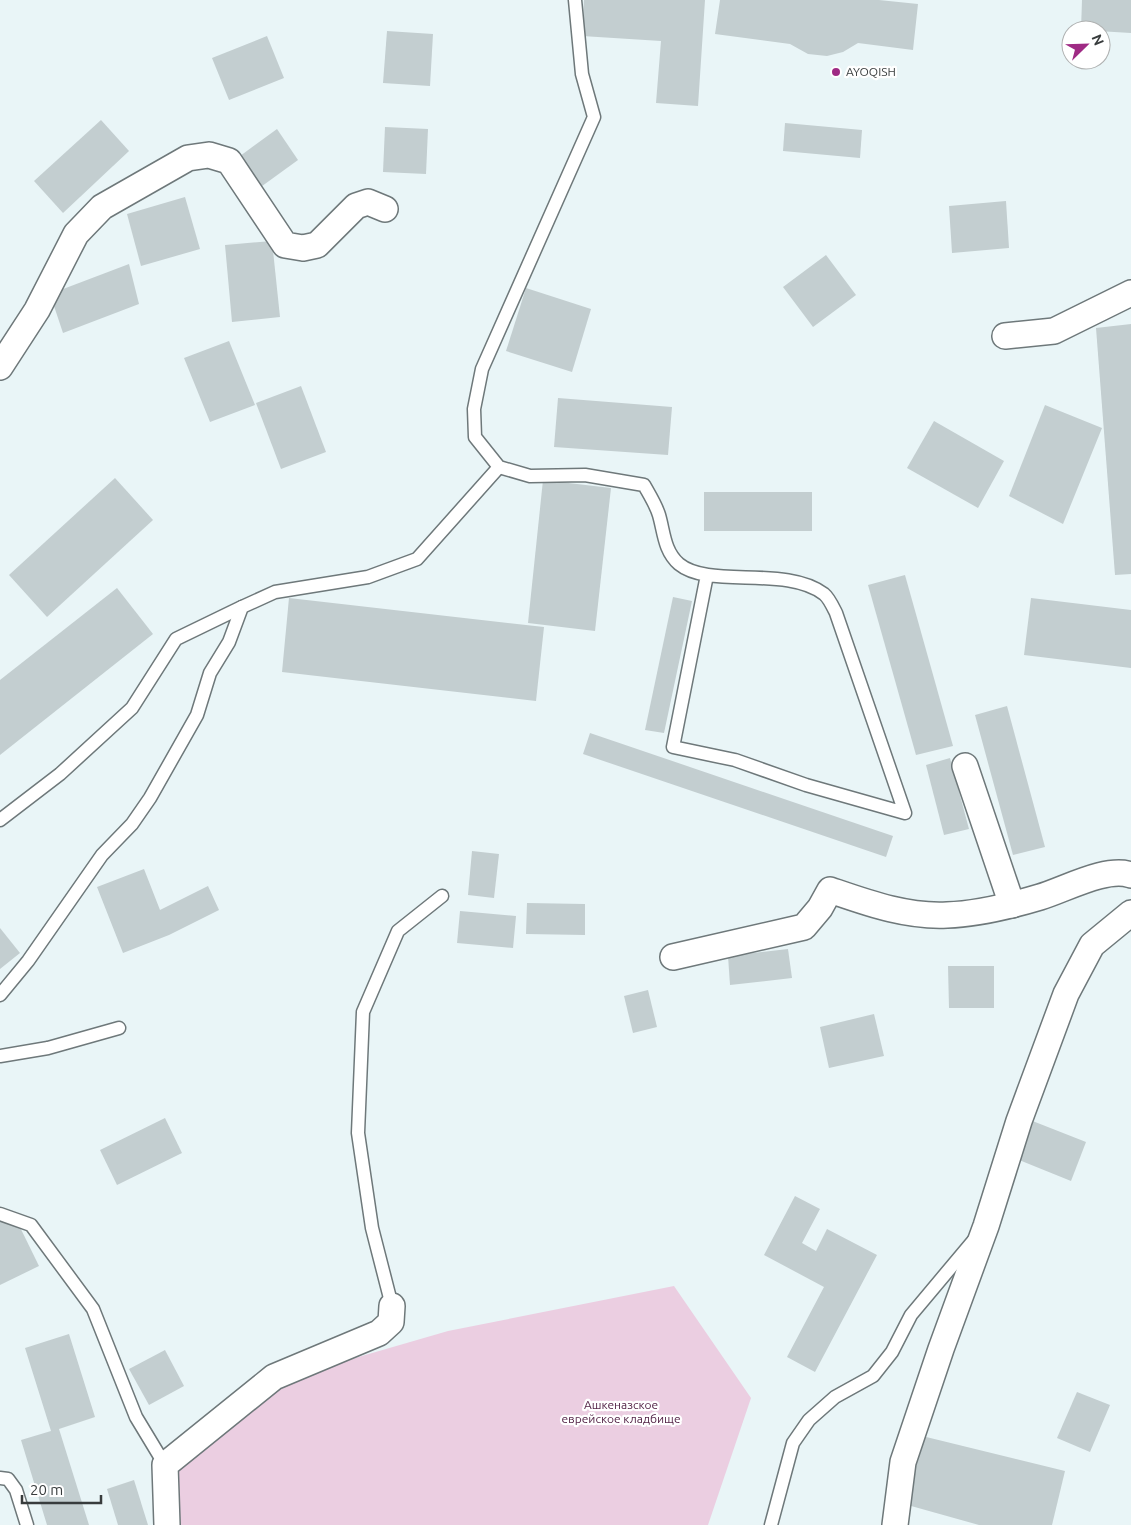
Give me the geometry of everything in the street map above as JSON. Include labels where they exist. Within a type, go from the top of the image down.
[{"type":"street","points":[[0,367],[37,310],[76,234],[102,207],[188,158],[209,156],[230,161],[285,245],[302,248],[317,246],[356,206],[368,202],[385,209]]},
{"type":"street","points":[[1005,336],[1054,331],[1131,293]]},
{"type":"street","points":[[965,766],[1012,905]]},
{"type":"street","points":[[673,957],[804,928],[820,908],[830,890],[896,912],[947,915],[1012,905],[1089,879],[1124,873],[1131,876]]},
{"type":"street","points":[[895,1525],[902,1462],[1066,994],[1092,945],[1131,913]]},
{"type":"street","points":[[167,1525],[165,1465],[274,1377],[379,1333],[391,1322],[392,1306]]},
{"type":"lane","points":[[575,0],[582,74],[594,117],[482,369],[474,409],[475,438],[499,467],[530,476],[585,475],[644,485],[659,514],[665,544],[680,564],[707,576],[742,576],[799,582],[824,594],[836,613],[905,813],[806,785],[735,760],[673,747],[707,576]]},
{"type":"lane","points":[[0,820],[60,774],[132,708],[176,639],[242,606],[275,592],[368,578],[417,559],[452,523],[499,467]]},
{"type":"lane","points":[[0,995],[28,961],[102,855],[132,824],[150,798],[197,715],[210,673],[228,642],[242,606]]},
{"type":"lane","points":[[392,1306],[372,1228],[358,1132],[363,1012],[398,931],[442,896]]},
{"type":"lane","points":[[0,1056],[48,1048],[119,1028]]},
{"type":"lane","points":[[0,1214],[31,1225],[93,1309],[136,1418],[165,1465]]},
{"type":"lane","points":[[770,1525],[793,1443],[809,1420],[835,1397],[873,1376],[892,1352],[911,1315],[986,1226]]},
{"type":"lane","points":[[0,1478],[8,1479],[16,1490],[28,1525]]},
{"type":"green space","name":"Ашкеназское еврейское кладбище","points":[[674,1286],[751,1398],[708,1525],[164,1525],[166,1469],[262,1385],[448,1331]]},
{"type":"building","points":[[584,0],[705,0],[698,106],[656,103],[661,41],[582,36]]},
{"type":"building","points":[[720,0],[879,0],[918,4],[913,50],[858,43],[843,52],[827,56],[808,54],[790,44],[715,34]]},
{"type":"building","points":[[1082,0],[1131,0],[1131,33],[1111,32],[1111,20],[1081,20]]},
{"type":"building","points":[[387,31],[433,34],[430,86],[383,83]]},
{"type":"building","points":[[267,36],[284,78],[229,100],[212,58]]},
{"type":"building","points":[[101,120],[129,151],[63,213],[34,181]]},
{"type":"building","points":[[785,123],[862,130],[860,158],[783,151]]},
{"type":"building","points":[[385,127],[428,129],[426,174],[383,172]]},
{"type":"building","points":[[277,129],[298,160],[258,189],[236,159]]},
{"type":"building","points":[[185,197],[200,249],[141,266],[127,214]]},
{"type":"building","points":[[1006,201],[1009,248],[952,253],[949,206]]},
{"type":"building","points":[[272,241],[280,317],[232,322],[225,245]]},
{"type":"building","points":[[826,255],[856,295],[813,327],[783,287]]},
{"type":"building","points":[[129,264],[139,304],[63,333],[50,294]]},
{"type":"building","points":[[526,288],[591,309],[572,372],[506,351]]},
{"type":"building","points":[[1131,324],[1131,574],[1115,575],[1096,328]]},
{"type":"building","points":[[229,341],[255,405],[210,422],[184,358]]},
{"type":"building","points":[[301,386],[326,452],[281,469],[256,403]]},
{"type":"building","points":[[558,398],[672,407],[668,455],[554,447]]},
{"type":"building","points":[[1045,405],[1102,428],[1063,524],[1009,496]]},
{"type":"building","points":[[934,421],[1004,461],[978,508],[907,468]]},
{"type":"building","points":[[115,478],[153,520],[47,617],[9,575]]},
{"type":"building","points":[[543,480],[611,488],[595,631],[528,623]]},
{"type":"building","points":[[704,492],[812,492],[812,531],[704,531]]},
{"type":"building","points":[[905,575],[953,746],[916,755],[868,585]]},
{"type":"building","points":[[117,588],[153,634],[0,755],[0,680]]},
{"type":"building","points":[[673,597],[692,601],[664,733],[645,730]]},
{"type":"building","points":[[289,598],[544,627],[536,701],[282,672]]},
{"type":"building","points":[[1031,598],[1131,610],[1131,668],[1024,655]]},
{"type":"building","points":[[1007,706],[1045,847],[1013,855],[975,715]]},
{"type":"building","points":[[590,733],[893,836],[886,857],[583,754]]},
{"type":"building","points":[[950,758],[969,829],[944,835],[926,765]]},
{"type":"building","points":[[472,851],[499,854],[494,898],[468,895]]},
{"type":"building","points":[[144,869],[160,910],[208,886],[219,910],[169,935],[123,953],[97,887]]},
{"type":"building","points":[[527,903],[585,904],[585,935],[526,934]]},
{"type":"building","points":[[460,911],[516,916],[513,948],[457,943]]},
{"type":"building","points":[[0,928],[20,953],[0,969]]},
{"type":"building","points":[[788,949],[792,978],[730,985],[728,956]]},
{"type":"building","points":[[948,966],[994,966],[994,1008],[949,1008]]},
{"type":"building","points":[[648,990],[657,1027],[633,1033],[624,996]]},
{"type":"building","points":[[874,1014],[884,1056],[829,1068],[820,1027]]},
{"type":"building","points":[[165,1118],[182,1153],[117,1185],[100,1150]]},
{"type":"building","points":[[1030,1120],[1086,1142],[1071,1181],[1014,1158]]},
{"type":"building","points":[[795,1196],[820,1209],[802,1243],[816,1251],[827,1229],[877,1255],[815,1372],[787,1357],[824,1287],[764,1255]]},
{"type":"building","points":[[14,1215],[39,1266],[0,1285],[0,1222]]},
{"type":"building","points":[[69,1334],[95,1417],[59,1429],[89,1525],[47,1525],[21,1440],[51,1431],[25,1348]]},
{"type":"building","points":[[165,1350],[184,1386],[149,1405],[129,1369]]},
{"type":"building","points":[[1077,1392],[1110,1405],[1090,1452],[1057,1438]]},
{"type":"building","points":[[914,1434],[1065,1471],[1052,1525],[979,1525],[904,1504]]},
{"type":"building","points":[[134,1480],[148,1525],[118,1525],[107,1489]]},
{"type":"place","name":"AYOQISH","points":[[836,72]]}]
